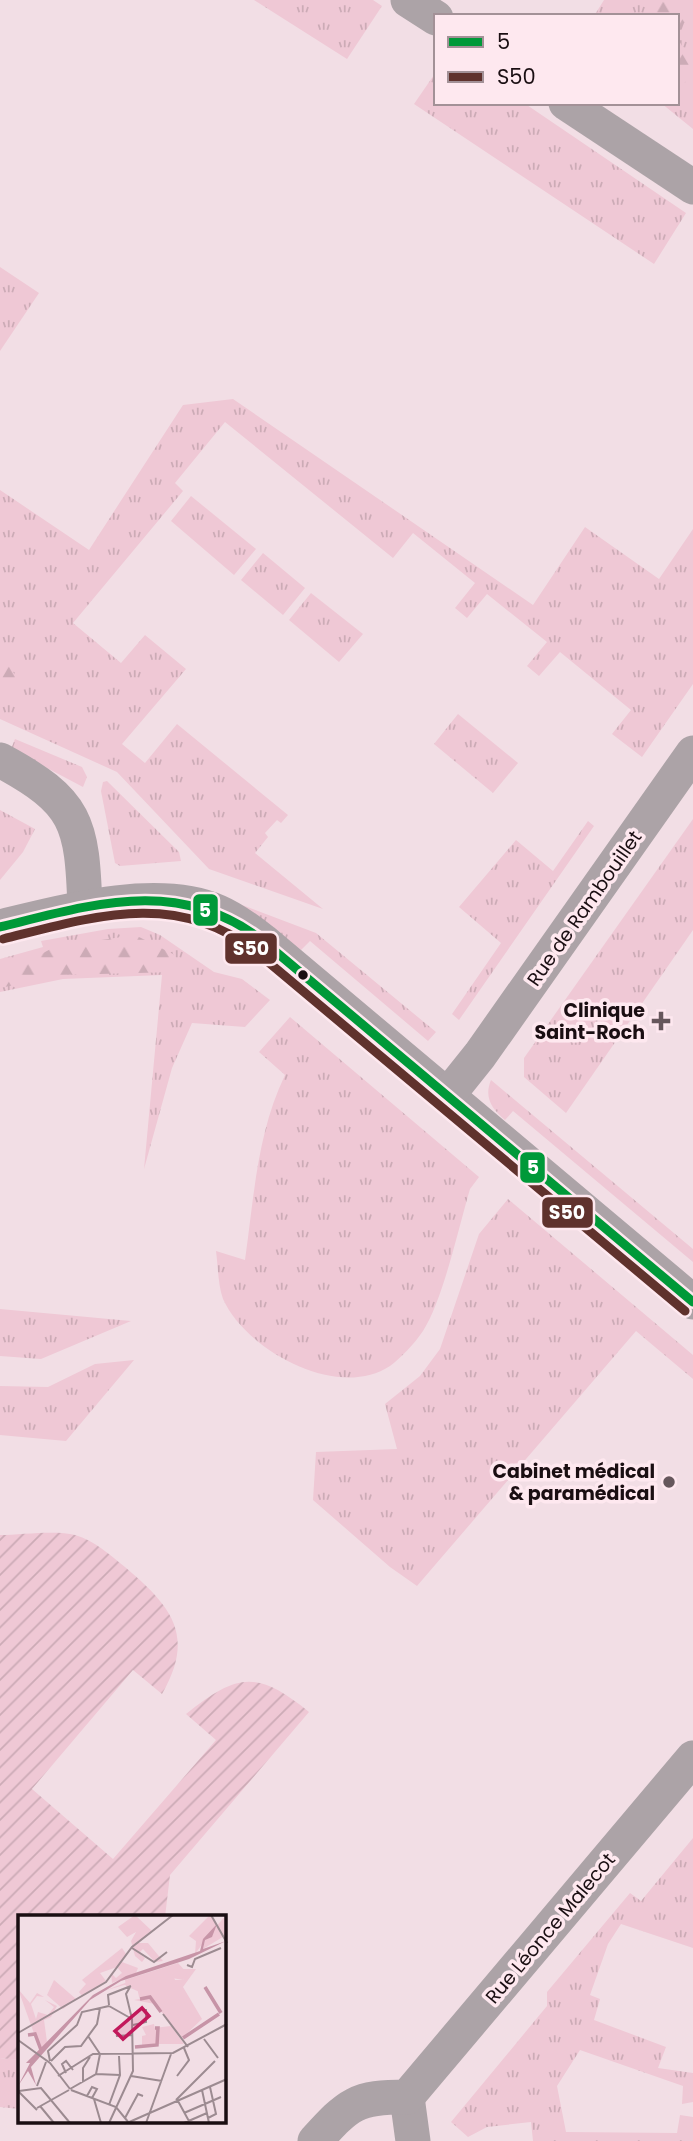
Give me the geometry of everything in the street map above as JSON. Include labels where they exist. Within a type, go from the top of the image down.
[{"type":"street","points":[[408,0],[434,17]]},
{"type":"street","points":[[569,105],[693,187]]},
{"type":"street","name":"Rue de Rambouillet","points":[[447,1095],[480,1055],[693,752]]},
{"type":"street","points":[[0,760],[50,790],[64,803],[79,834],[85,908]]},
{"type":"street","points":[[0,927],[85,908],[167,902],[194,904],[217,911],[263,941],[693,1302]]},
{"type":"street","name":"Rue Léonce Malecot","points":[[407,2097],[693,1758]]},
{"type":"street","points":[[315,2141],[342,2112],[371,2097],[407,2097],[413,2141]]},
{"type":"green space","points":[[254,0],[373,0],[382,6],[347,59]]},
{"type":"green space","points":[[604,0],[693,0],[693,129],[663,105],[679,105],[679,14],[595,14]]},
{"type":"green space","points":[[652,0],[693,0],[693,20],[684,23],[679,36],[679,14],[648,14]]},
{"type":"green space","points":[[679,41],[692,63],[693,75],[681,86]]},
{"type":"green space","points":[[434,75],[434,105],[527,105],[686,213],[654,264],[414,104]]},
{"type":"green space","points":[[0,267],[39,293],[0,351]]},
{"type":"green space","points":[[233,399],[533,605],[585,527],[659,579],[693,529],[693,684],[642,757],[612,734],[631,710],[560,652],[539,676],[527,666],[547,642],[487,594],[467,618],[455,608],[475,583],[413,533],[393,558],[225,422],[175,483],[183,491],[73,623],[121,663],[145,635],[186,669],[122,744],[145,763],[177,724],[288,815],[281,823],[277,820],[265,833],[268,837],[255,853],[323,909],[209,869],[117,772],[0,719],[0,490],[89,550],[183,405]]},
{"type":"green space","points":[[191,496],[256,549],[234,575],[171,521]]},
{"type":"green space","points":[[263,553],[305,588],[283,615],[241,580]]},
{"type":"green space","points":[[311,593],[363,634],[339,662],[289,620]]},
{"type":"green space","points":[[0,658],[11,668],[22,688],[0,701]]},
{"type":"green space","points":[[458,714],[518,763],[493,793],[434,744]]},
{"type":"green space","points":[[15,739],[82,767],[87,777],[83,787],[11,749]]},
{"type":"green space","points":[[107,781],[179,852],[181,861],[120,866],[115,863],[101,791],[103,782]]},
{"type":"green space","points":[[0,810],[35,829],[23,852],[0,880]]},
{"type":"green space","points":[[693,819],[693,930],[566,1113],[524,1077],[524,1058]]},
{"type":"green space","points":[[588,821],[594,826],[459,1020],[452,1014],[501,943],[459,907],[516,840],[553,871]]},
{"type":"green space","points":[[229,900],[316,933],[436,1032],[428,1041],[310,941],[301,950]]},
{"type":"green space","points":[[141,927],[160,935],[214,972],[242,979],[270,1000],[245,1027],[192,1023],[172,1068],[144,1169],[162,975],[63,979],[0,992],[0,959],[43,947],[41,941],[108,929]]},
{"type":"green space","points":[[135,935],[173,954],[179,962],[175,972],[62,975],[0,988],[0,964],[31,960],[54,947]]},
{"type":"green space","points":[[290,1017],[479,1177],[470,1189],[444,1282],[423,1331],[394,1363],[369,1375],[345,1377],[320,1374],[295,1365],[251,1336],[235,1318],[221,1294],[216,1251],[245,1260],[262,1142],[285,1075],[259,1052]]},
{"type":"green space","points":[[491,1080],[693,1249],[693,1262],[513,1111],[505,1120],[490,1102],[488,1092]]},
{"type":"green space","points":[[508,1199],[693,1355],[693,1379],[636,1331],[417,1586],[390,1567],[313,1500],[316,1452],[397,1449],[385,1404],[420,1376],[440,1349],[479,1234]]},
{"type":"green space","points":[[0,1309],[131,1321],[41,1359],[0,1356]]},
{"type":"green space","points":[[134,1360],[66,1441],[0,1435],[0,1386],[48,1387],[95,1364]]},
{"type":"green space","points":[[0,1535],[75,1535],[108,1553],[155,1595],[174,1623],[177,1638],[177,1655],[162,1694],[133,1670],[32,1789],[113,1859],[216,1740],[186,1714],[219,1691],[233,1684],[247,1682],[260,1683],[275,1689],[309,1712],[170,1875],[165,1915],[18,1915],[18,2060],[0,2058]]},
{"type":"green space","points":[[693,1838],[693,1948],[621,1924],[608,1944],[590,1995],[600,1999],[594,2020],[666,2047],[658,2068],[693,2073],[693,2102],[682,2104],[683,2086],[580,2050],[557,2086],[566,2132],[677,2133],[680,2115],[693,2117],[693,2141],[533,2141],[531,2122],[487,2127],[468,2137],[451,2122],[547,2006],[547,1992],[630,1893],[641,1901]]},
{"type":"green space","points":[[0,2058],[18,2060],[18,2109],[0,2107]]},
{"type":"transit line","name":"5","points":[[0,927],[69,910],[136,901],[168,902],[200,908],[232,921],[263,941],[693,1302]]},
{"type":"transit line","name":"S50","points":[[3,939],[69,923],[133,914],[164,914],[195,920],[225,932],[255,951],[685,1311]]},
{"type":"place","name":"Clinique Saint-Roch","points":[[661,1021]]},
{"type":"place","name":"Cabinet médical & paramédical","points":[[669,1482]]}]
